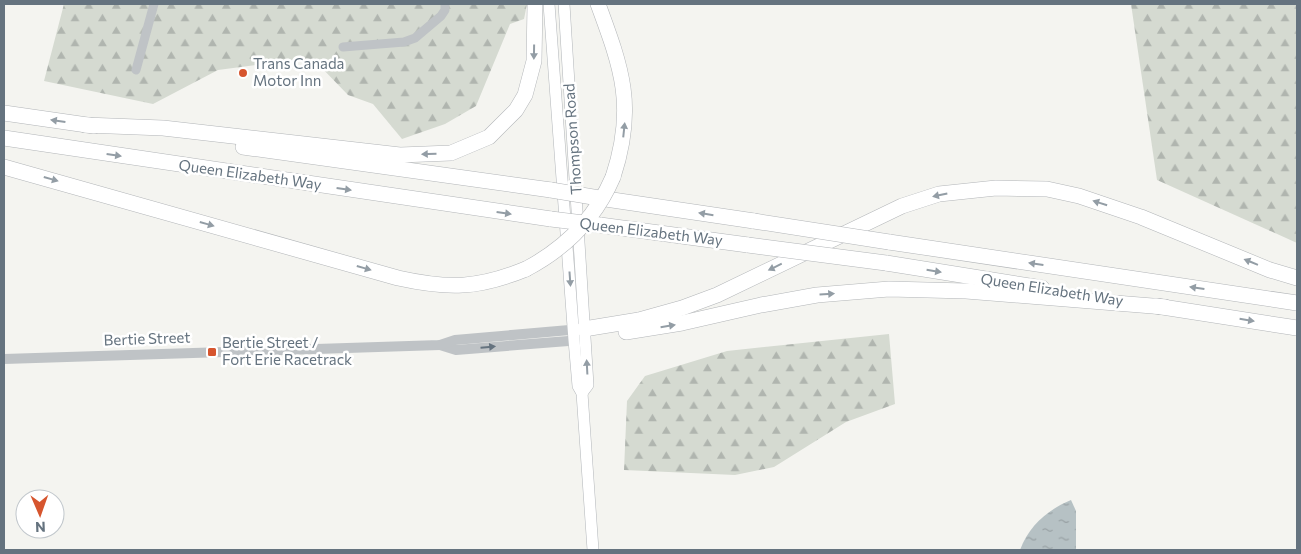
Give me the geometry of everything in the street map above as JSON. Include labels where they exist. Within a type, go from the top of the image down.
[{"type":"highway","points":[[85,125],[163,128],[400,155],[451,153],[489,137],[516,110],[525,94],[534,62],[535,4]]},
{"type":"highway","points":[[4,167],[398,278],[426,284],[454,286],[502,279],[526,269],[554,253],[585,225],[604,197],[613,177],[623,140],[626,106],[617,57],[598,4]]},
{"type":"highway","name":"Queen Elizabeth Way","points":[[4,113],[551,190],[1297,303]]},
{"type":"highway","name":"Queen Elizabeth Way","points":[[4,138],[551,220],[886,263],[1297,328]]},
{"type":"highway","points":[[579,334],[682,308],[717,294],[902,206],[939,194],[996,188],[1046,190],[1078,196],[1141,217],[1270,270],[1297,278]]},
{"type":"highway","points":[[579,334],[682,323],[817,294],[889,289],[966,291],[1165,308]]},
{"type":"main road","name":"Thompson Road","points":[[549,4],[579,334],[588,385],[582,393],[593,550]]},
{"type":"main road","name":"Thompson Road","points":[[564,4],[579,334]]},
{"type":"street","points":[[136,70],[154,4]]},
{"type":"street","points":[[343,47],[404,42],[414,38],[442,16],[445,4]]},
{"type":"street","name":"Bertie Street","points":[[4,359],[440,345],[455,340],[579,334]]},
{"type":"green space","points":[[64,4],[527,4],[524,19],[510,24],[476,106],[445,124],[402,139],[373,104],[348,95],[318,64],[293,60],[218,70],[153,104],[44,81]]},
{"type":"green space","points":[[1131,4],[1297,4],[1297,243],[1157,180]]},
{"type":"green space","points":[[889,334],[895,404],[846,422],[774,467],[735,475],[624,470],[627,401],[645,376],[727,351]]},
{"type":"water","points":[[1071,500],[1076,511],[1076,550],[1020,550],[1028,533],[1040,520],[1054,509]]},
{"type":"place","name":"Trans Canada Motor Inn","points":[[243,73]]},
{"type":"place","name":"Bertie Street / Fort Erie Racetrack","points":[[212,352]]}]
